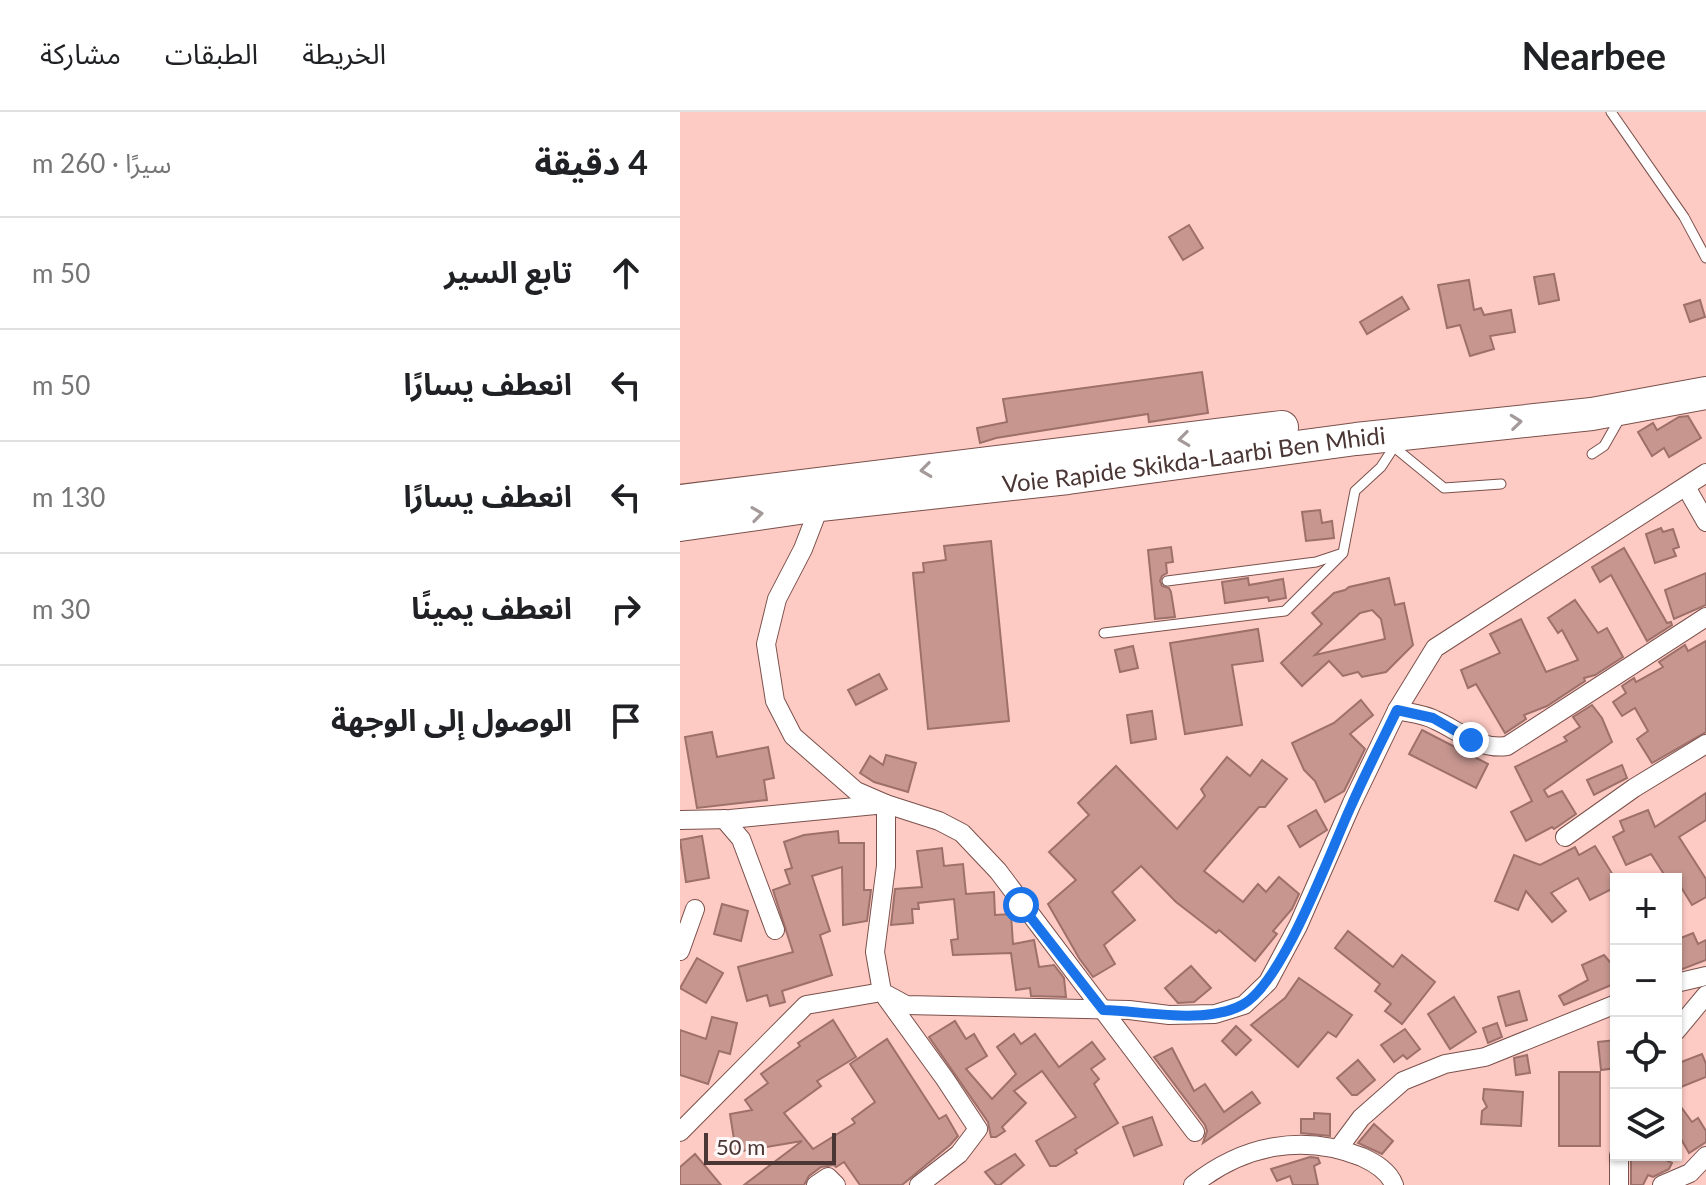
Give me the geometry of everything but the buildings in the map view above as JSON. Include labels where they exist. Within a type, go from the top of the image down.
[{"type":"highway","name":"Voie Rapide Skikda-Laarbi Ben Mhidi","points":[[680,501],[1598,392],[1706,375]]},
{"type":"highway","name":"Voie Rapide Skikda-Laarbi Ben Mhidi","points":[[680,525],[820,505],[1390,442],[1627,409],[1706,393]]},
{"type":"street","points":[[680,1132],[806,1005],[882,992],[906,1005],[1103,1010],[1169,1015],[1215,1014],[1244,1005],[1268,982],[1298,926],[1397,710],[1435,648],[1706,473]]},
{"type":"street","points":[[1686,487],[1706,522]]},
{"type":"street","points":[[820,505],[803,549],[777,599],[766,644],[775,701],[793,736],[856,791],[939,821],[962,833],[998,871],[1195,1132]]},
{"type":"street","points":[[1397,710],[1433,718],[1492,748],[1507,746],[1706,617]]},
{"type":"street","points":[[1565,837],[1634,788],[1706,744]]},
{"type":"street","points":[[680,820],[724,819],[886,804]]},
{"type":"street","points":[[886,804],[886,866],[875,952],[882,992],[978,1129],[959,1154],[919,1185]]},
{"type":"street","points":[[724,819],[741,839],[775,930]]},
{"type":"street","points":[[680,951],[695,909]]},
{"type":"street","points":[[1682,982],[1706,976]]},
{"type":"street","points":[[1682,1024],[1706,995]]},
{"type":"street","points":[[1338,1149],[1361,1118],[1403,1081],[1445,1064],[1485,1057],[1610,1006]]},
{"type":"street","points":[[1192,1183],[1235,1160],[1264,1149],[1289,1144],[1314,1144],[1374,1162],[1394,1185]]},
{"type":"street","points":[[1662,1185],[1690,1173],[1706,1156]]},
{"type":"street","points":[[1619,1161],[1619,1185]]},
{"type":"street","points":[[816,1185],[828,1177],[836,1185]]},
{"type":"lane","points":[[1611,112],[1684,217],[1706,258]]},
{"type":"lane","points":[[1592,454],[1604,446],[1627,409]]},
{"type":"lane","points":[[1104,633],[1285,611],[1343,553],[1355,491],[1381,467],[1390,442],[1444,488],[1501,484]]},
{"type":"lane","points":[[1167,581],[1316,562],[1343,553]]},
{"type":"route","points":[[1021,905],[1103,1010],[1169,1015],[1215,1014],[1244,1005],[1268,982],[1298,926],[1397,710],[1433,718],[1471,740]]}]
